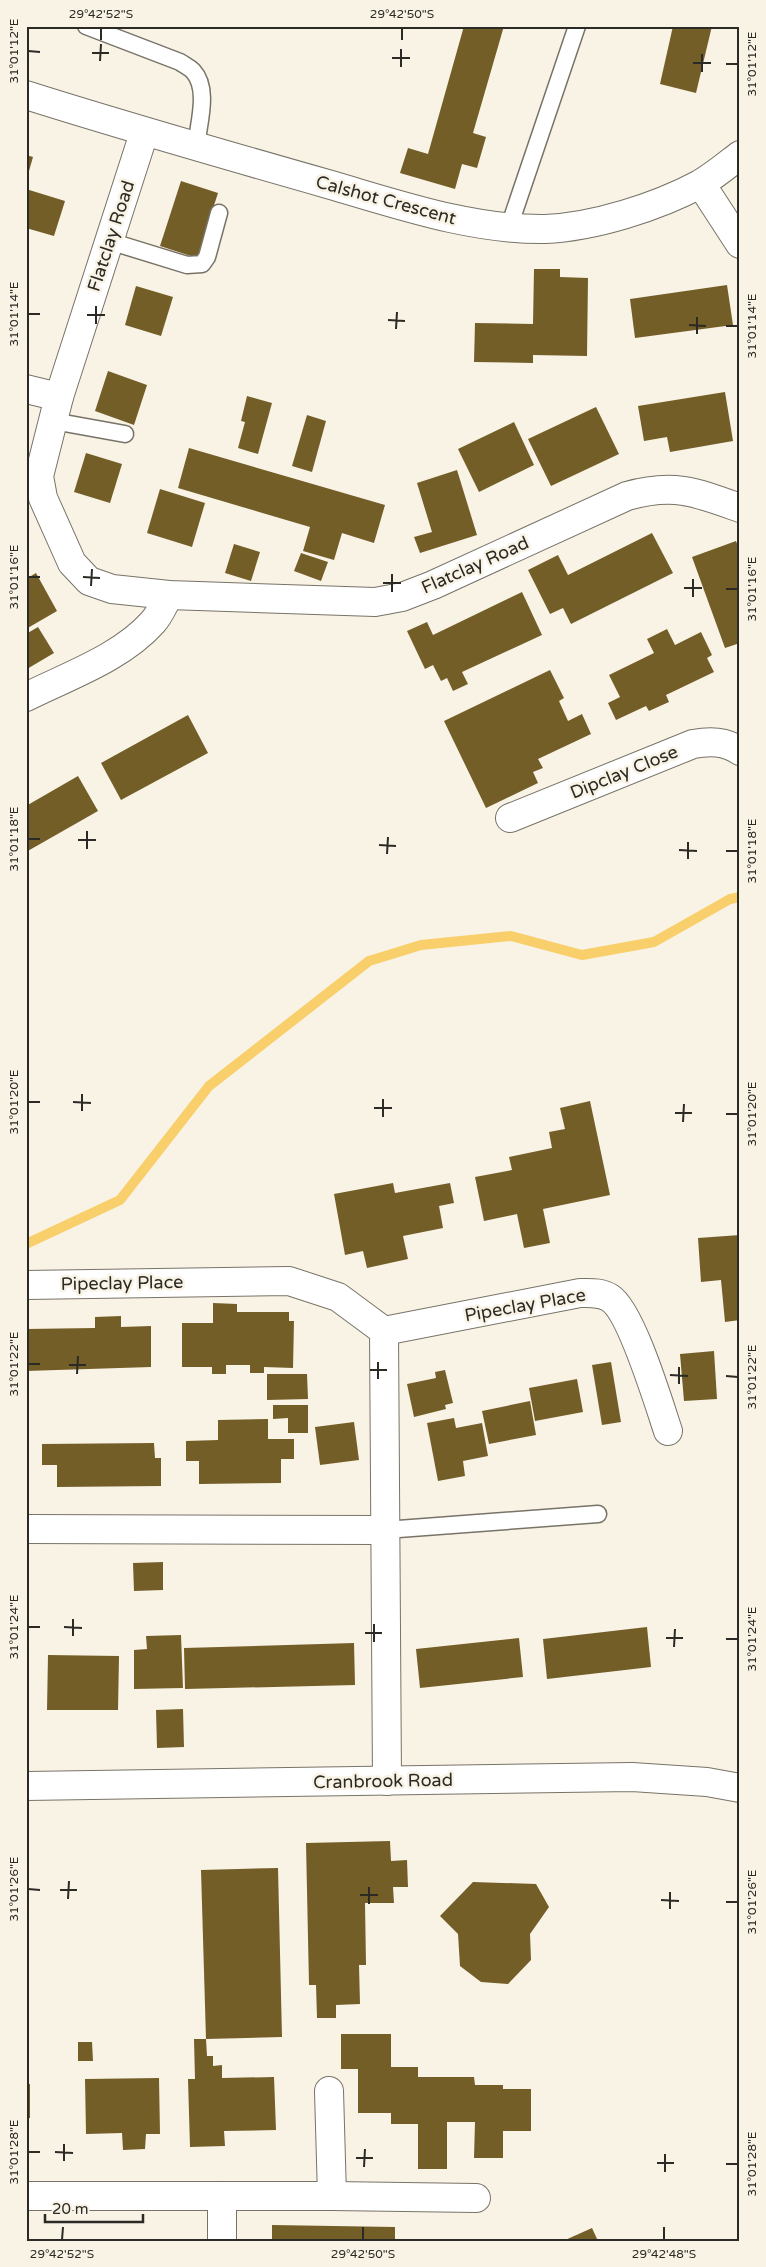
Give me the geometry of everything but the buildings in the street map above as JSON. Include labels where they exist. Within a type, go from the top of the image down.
[{"type":"street","name":"Calshot Crescent","points":[[26,95],[144,133],[452,219],[509,227],[546,229],[593,222],[644,208],[700,184],[740,155]]},
{"type":"street","name":"Flatclay Road","points":[[144,133],[56,409],[39,476],[43,498],[72,563],[89,581],[112,589],[169,596],[375,602],[402,597],[433,585],[627,496],[653,489],[675,489],[705,496],[740,508]]},
{"type":"street","points":[[700,184],[740,244]]},
{"type":"street","points":[[26,389],[56,409]]},
{"type":"street","points":[[26,696],[105,658],[137,638],[154,621],[169,596]]},
{"type":"street","name":"Dipclay Close","points":[[510,818],[694,744],[711,741],[732,746],[740,751]]},
{"type":"street","name":"Pipeclay Place","points":[[26,1285],[289,1282],[338,1297],[384,1331],[580,1293],[596,1292],[611,1298],[625,1315],[668,1431]]},
{"type":"street","points":[[384,1331],[387,1781]]},
{"type":"street","points":[[26,1529],[385,1530]]},
{"type":"street","name":"Cranbrook Road","points":[[26,1786],[632,1777],[707,1782],[740,1788]]},
{"type":"street","points":[[329,2091],[332,2196]]},
{"type":"street","points":[[26,2196],[476,2198]]},
{"type":"street","points":[[222,2196],[222,2241]]},
{"type":"lane","points":[[86,26],[180,62],[192,70],[199,81],[202,98],[196,147]]},
{"type":"lane","points":[[509,227],[578,26]]},
{"type":"lane","points":[[109,241],[188,266],[202,264],[207,257],[219,213]]},
{"type":"lane","points":[[56,409],[125,434]]},
{"type":"lane","points":[[385,1530],[598,1514]]},
{"type":"waterway","points":[[26,1244],[120,1200],[209,1086],[369,961],[421,945],[511,936],[582,955],[654,942],[730,899],[740,897]]}]
